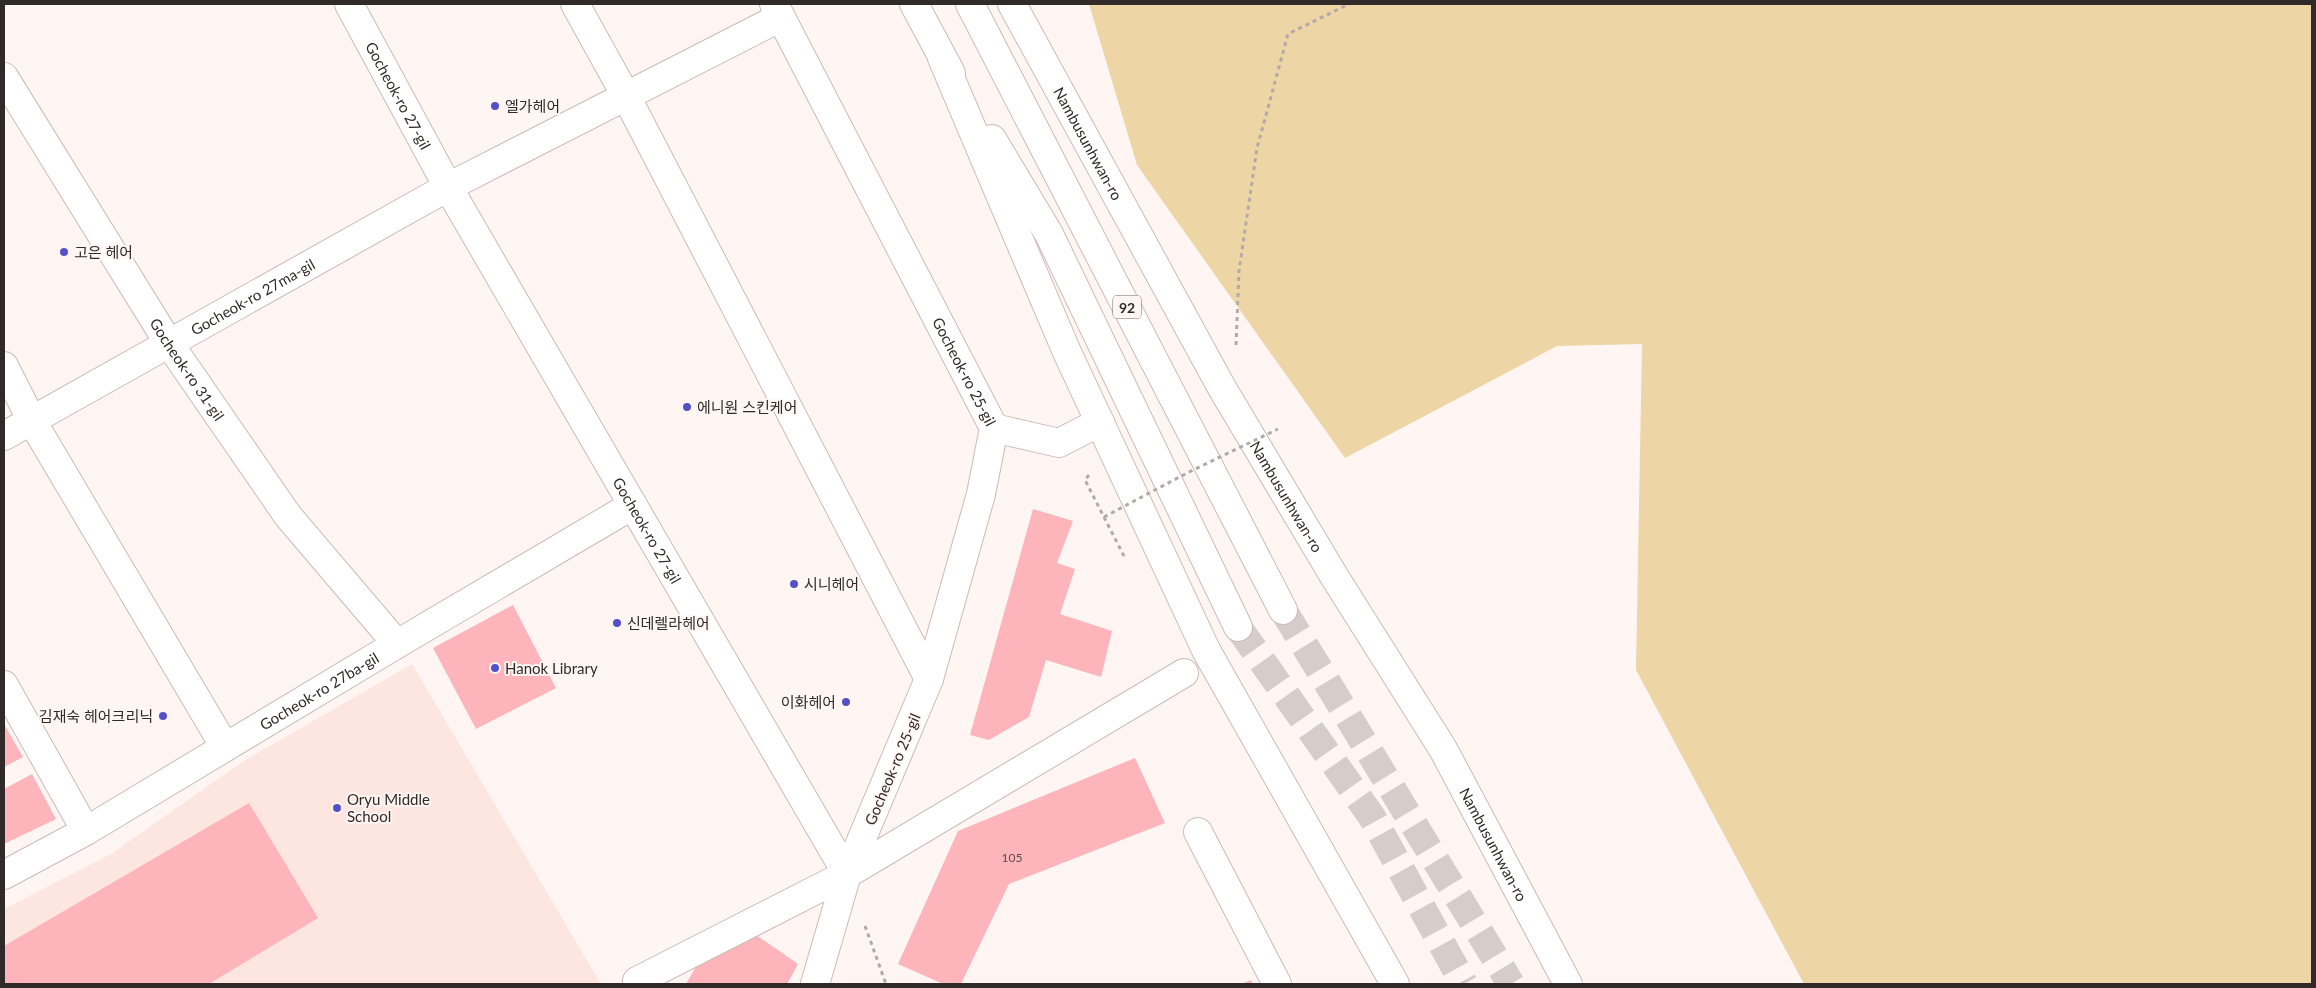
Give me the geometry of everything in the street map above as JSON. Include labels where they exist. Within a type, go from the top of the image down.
[{"type":"street","name":"Gocheok-ro 27-gil","points":[[349,4],[448,187],[847,874]]},
{"type":"street","points":[[574,4],[626,96],[929,679]]},
{"type":"street","name":"92","points":[[914,4],[942,58],[1049,234],[1238,627]]},
{"type":"street","name":"92","points":[[970,4],[1283,610]]},
{"type":"street","name":"Nambusunhwan-ro","points":[[1012,4],[1222,388],[1334,576],[1443,749],[1568,984]]},
{"type":"street","points":[[448,187],[626,96],[777,10]]},
{"type":"street","name":"Gocheok-ro 25-gil","points":[[777,10],[994,428],[981,494],[929,679],[847,874],[815,984]]},
{"type":"street","points":[[942,58],[1066,350],[1206,650],[1395,984]]},
{"type":"street","name":"Gocheok-ro 31-gil","points":[[4,76],[168,342],[288,516],[397,644]]},
{"type":"street","name":"Gocheok-ro 27ma-gil","points":[[4,436],[168,342],[448,187]]},
{"type":"street","points":[[4,366],[32,421],[224,748]]},
{"type":"street","points":[[994,428],[1059,443],[1100,422]]},
{"type":"street","name":"Gocheok-ro 27ba-gil","points":[[4,875],[86,830],[633,505]]},
{"type":"street","points":[[637,981],[847,874],[1184,673]]},
{"type":"street","points":[[4,685],[86,830]]},
{"type":"street","points":[[1198,832],[1277,984]]},
{"type":"path","points":[[1222,388],[1236,346],[1239,271],[1257,148],[1288,34],[1349,4]]},
{"type":"path","points":[[1104,517],[1189,472],[1278,429]]},
{"type":"shaded area","points":[[1089,4],[2312,4],[2312,984],[1804,984],[1636,670],[1642,344],[1557,346],[1345,458],[1137,165]]},
{"type":"shaded area","name":"Oryu Middle School","points":[[412,664],[601,984],[4,984],[4,909],[111,854],[242,762]]},
{"type":"building","points":[[1033,509],[1073,521],[1057,563],[1075,569],[1060,614],[1112,631],[1101,677],[1046,660],[1029,717],[989,740],[970,735]]},
{"type":"building","name":"Hanok Library","points":[[513,605],[556,688],[476,729],[433,648]]},
{"type":"building","points":[[4,724],[23,757],[4,767]]},
{"type":"building","points":[[1135,758],[1165,823],[1009,884],[961,984],[943,984],[898,964],[958,831]]},
{"type":"building","points":[[32,774],[56,819],[4,844],[4,789]]},
{"type":"building","points":[[249,803],[318,918],[209,984],[4,984],[4,946]]},
{"type":"building","points":[[746,928],[798,964],[787,984],[686,984],[701,958]]},
{"type":"building","points":[[1251,980],[1253,984],[1242,984]]},
{"type":"tunnel","points":[[1283,610],[1511,984]]},
{"type":"tunnel","points":[[1238,627],[1372,817],[1464,984]]},
{"type":"place","name":"엘가헤어","points":[[495,106]]},
{"type":"place","name":"고은 헤어","points":[[64,252]]},
{"type":"place","name":"에니원 스킨케어","points":[[687,407]]},
{"type":"place","name":"시니헤어","points":[[794,584]]},
{"type":"place","name":"신데렐라헤어","points":[[617,623]]},
{"type":"place","name":"Hanok Library","points":[[495,668]]},
{"type":"place","name":"이화헤어","points":[[846,702]]},
{"type":"place","name":"김재숙 헤어크리닉","points":[[163,716]]},
{"type":"place","name":"Oryu Middle School","points":[[337,808]]}]
